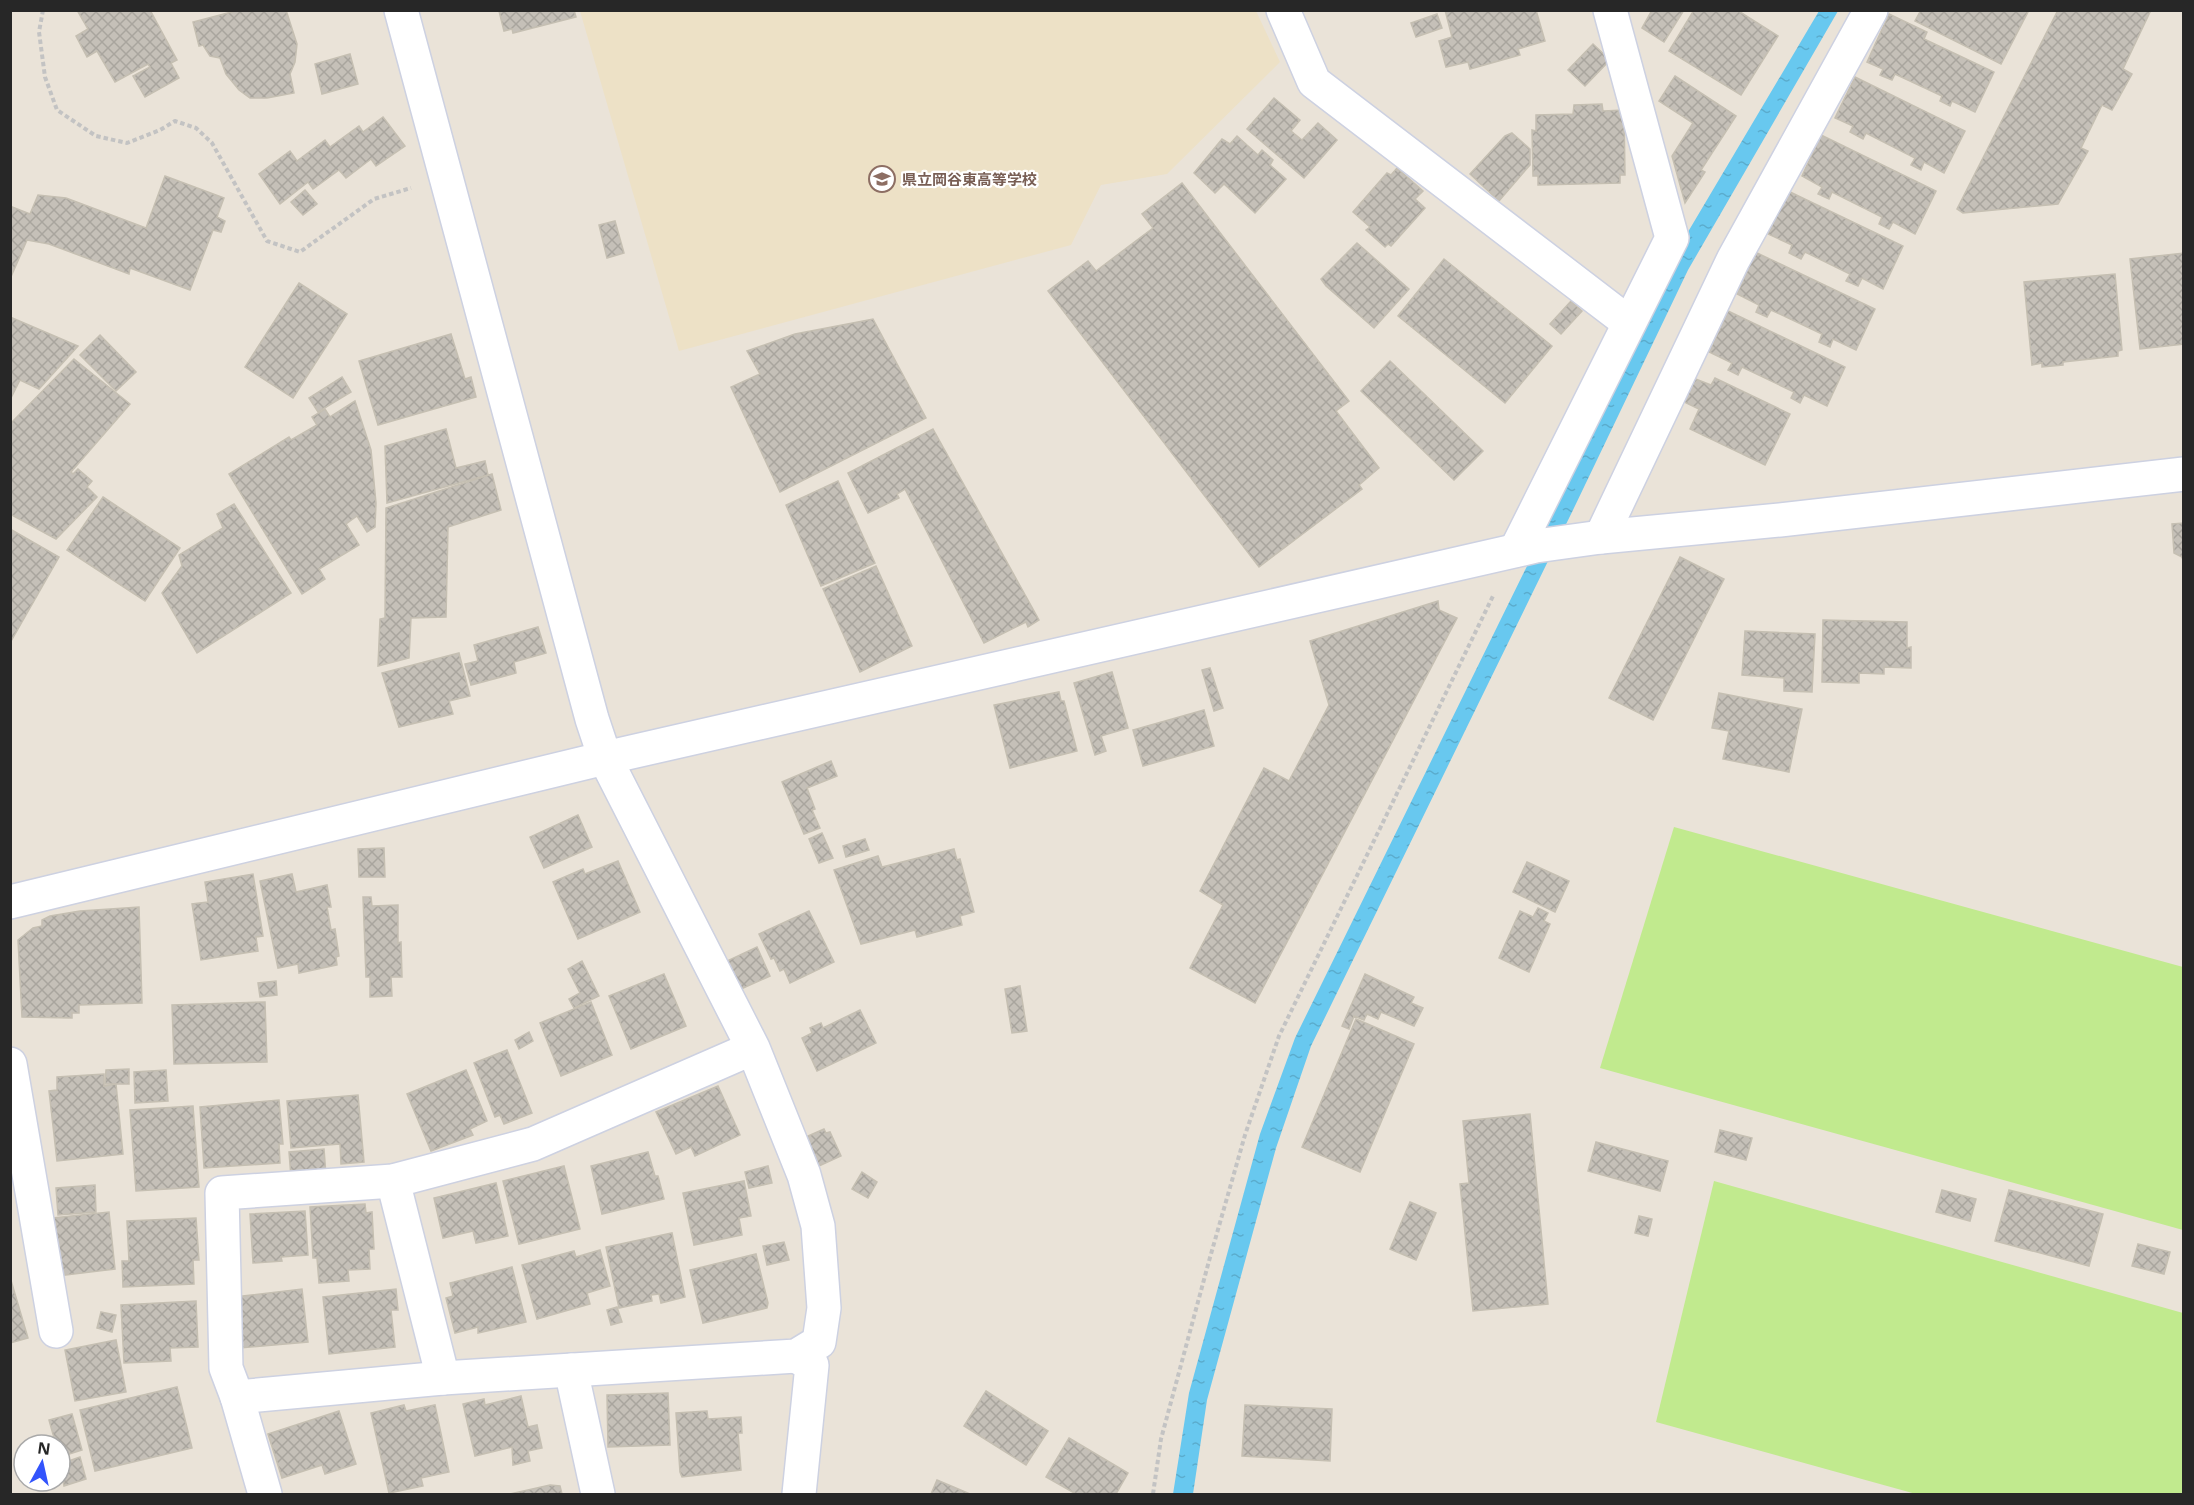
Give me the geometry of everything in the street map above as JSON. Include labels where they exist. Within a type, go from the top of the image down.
[{"type":"street","points":[[237,1397],[443,1378],[796,1356],[819,1341],[824,1308],[818,1226],[804,1175],[753,1048],[605,758],[592,718],[401,10]]},
{"type":"street","points":[[1283,10],[1314,82],[1629,323]]},
{"type":"street","points":[[1526,548],[1629,323],[1672,238],[1610,10]]},
{"type":"street","points":[[1590,538],[1733,260],[1871,10]]},
{"type":"street","points":[[10,924],[11,902],[605,758],[1526,548],[1590,538],[1780,520],[2184,474]]},
{"type":"street","points":[[266,1494],[226,1368],[222,1193],[393,1181],[533,1144],[753,1048]]},
{"type":"street","points":[[10,1064],[56,1331]]},
{"type":"street","points":[[393,1181],[443,1378]]},
{"type":"street","points":[[796,1356],[812,1365],[799,1494]]},
{"type":"street","points":[[571,1370],[598,1494]]},
{"type":"path","points":[[43,10],[39,32],[45,78],[57,110],[96,136],[127,143],[160,130],[175,121],[196,128],[212,143],[267,242],[300,252],[374,199],[447,178]]},
{"type":"path","points":[[1153,1494],[1161,1439],[1209,1262],[1245,1135],[1279,1036],[1526,548]]},
{"type":"shaded area","name":"県立岡谷東高等学校","points":[[580,11],[1256,11],[1280,62],[1167,174],[1101,185],[1071,245],[679,351]]},
{"type":"green space","points":[[1674,827],[2183,967],[2183,1230],[1600,1068]]},
{"type":"green space","points":[[1714,1181],[2183,1313],[2183,1494],[1916,1494],[1656,1422]]},
{"type":"water","points":[[1819,11],[1838,11],[1688,270],[1311,1046],[1276,1148],[1207,1400],[1193,1494],[1173,1494],[1189,1393],[1260,1134],[1295,1038],[1557,505],[1682,242]]},
{"type":"building","points":[[77,10],[150,10],[177,60],[171,63],[179,78],[145,97],[133,76],[150,67],[148,64],[115,82],[97,51],[87,57],[76,36],[88,29]]},
{"type":"building","points":[[239,10],[286,10],[297,44],[295,62],[290,74],[294,93],[267,98],[250,98],[239,90],[226,74],[220,58],[210,56],[203,45],[199,46],[193,22]]},
{"type":"building","points":[[574,10],[576,17],[513,33],[512,29],[504,31],[499,11]]},
{"type":"building","points":[[1445,10],[1536,10],[1545,41],[1518,49],[1520,55],[1470,69],[1468,62],[1446,67],[1439,41],[1452,37]]},
{"type":"building","points":[[1652,10],[1684,10],[1664,42],[1642,28]]},
{"type":"building","points":[[1694,10],[1737,10],[1778,36],[1741,95],[1669,51]]},
{"type":"building","points":[[1921,10],[2029,10],[2001,64],[1915,21]]},
{"type":"building","points":[[2058,10],[2151,10],[2123,69],[2132,74],[2112,110],[2102,105],[2081,148],[2088,151],[2058,204],[1963,213],[1957,209]]},
{"type":"building","points":[[1437,14],[1442,28],[1416,37],[1411,23]]},
{"type":"building","points":[[1889,14],[1927,32],[1924,39],[1994,72],[1975,112],[1952,101],[1950,106],[1940,101],[1942,96],[1895,74],[1892,80],[1880,75],[1883,69],[1867,62]]},
{"type":"building","points":[[1593,44],[1610,60],[1585,86],[1568,70]]},
{"type":"building","points":[[350,54],[358,84],[322,94],[315,64]]},
{"type":"building","points":[[1675,76],[1736,116],[1701,170],[1705,172],[1685,203],[1672,156],[1693,123],[1659,101]]},
{"type":"building","points":[[1855,77],[1965,131],[1944,173],[1924,162],[1921,170],[1911,165],[1915,158],[1866,133],[1863,139],[1850,132],[1853,126],[1835,118]]},
{"type":"building","points":[[1274,98],[1300,120],[1291,131],[1302,140],[1318,123],[1337,140],[1304,178],[1247,129]]},
{"type":"building","points":[[1602,104],[1603,111],[1624,110],[1625,175],[1620,175],[1620,183],[1538,185],[1538,176],[1533,176],[1532,130],[1536,131],[1536,115],[1573,114],[1574,105]]},
{"type":"building","points":[[383,117],[405,146],[376,166],[371,159],[346,178],[339,170],[313,189],[308,182],[280,204],[259,174],[290,151],[297,161],[325,140],[330,147],[359,126],[363,132]]},
{"type":"building","points":[[1512,133],[1530,149],[1530,165],[1499,201],[1470,174],[1505,136]]},
{"type":"building","points":[[1821,135],[1936,191],[1915,234],[1893,222],[1889,229],[1879,224],[1882,217],[1832,192],[1829,199],[1818,194],[1822,187],[1802,176]]},
{"type":"building","points":[[1237,136],[1258,155],[1262,150],[1273,160],[1270,165],[1286,179],[1255,213],[1224,184],[1215,193],[1194,173],[1222,139],[1230,144]]},
{"type":"building","points":[[1397,168],[1423,191],[1415,199],[1425,208],[1391,246],[1388,244],[1385,247],[1366,230],[1370,227],[1353,212],[1387,173],[1391,175]]},
{"type":"building","points":[[165,176],[224,198],[217,217],[225,221],[221,232],[213,230],[190,290],[130,268],[129,274],[49,244],[27,240],[10,279],[10,206],[30,214],[38,195],[66,198],[146,228]]},
{"type":"building","points":[[1182,183],[1349,401],[1336,411],[1379,468],[1359,485],[1362,489],[1259,567],[1048,291],[1088,261],[1096,271],[1153,228],[1142,214]]},
{"type":"building","points":[[305,190],[317,204],[303,215],[291,202]]},
{"type":"building","points":[[1788,191],[1903,246],[1883,289],[1862,278],[1858,286],[1846,281],[1850,274],[1805,252],[1801,259],[1789,253],[1792,245],[1768,234]]},
{"type":"building","points":[[615,221],[624,253],[607,258],[599,225]]},
{"type":"building","points":[[1357,243],[1409,289],[1374,328],[1321,279]]},
{"type":"building","points":[[1755,252],[1875,309],[1856,350],[1833,339],[1830,347],[1819,342],[1822,334],[1771,310],[1767,317],[1756,312],[1759,305],[1737,294]]},
{"type":"building","points":[[2184,253],[2184,344],[2140,349],[2130,259]]},
{"type":"building","points":[[1444,259],[1552,346],[1505,403],[1398,316]]},
{"type":"building","points":[[2115,274],[2122,350],[2118,351],[2118,356],[2063,362],[2063,365],[2042,367],[2042,363],[2032,365],[2024,282]]},
{"type":"building","points":[[299,283],[347,314],[293,398],[245,367]]},
{"type":"building","points":[[1571,301],[1582,311],[1561,334],[1550,324]]},
{"type":"building","points":[[1728,311],[1845,367],[1827,406],[1804,395],[1800,403],[1791,398],[1794,392],[1742,367],[1738,375],[1728,370],[1732,363],[1709,352]]},
{"type":"building","points":[[10,317],[78,346],[39,389],[20,380],[10,400]]},
{"type":"building","points":[[873,319],[926,418],[780,492],[731,387],[760,374],[747,351],[795,334]]},
{"type":"building","points":[[451,334],[465,379],[471,377],[476,397],[378,425],[359,361]]},
{"type":"building","points":[[100,335],[136,372],[116,391],[80,355]]},
{"type":"building","points":[[74,359],[130,404],[71,472],[73,474],[78,469],[92,481],[87,487],[97,497],[56,539],[10,514],[10,424]]},
{"type":"building","points":[[1390,361],[1483,451],[1454,480],[1361,391]]},
{"type":"building","points":[[342,377],[351,392],[318,412],[309,398]]},
{"type":"building","points":[[1693,378],[1711,385],[1715,378],[1790,414],[1765,465],[1690,429],[1699,409],[1682,401]]},
{"type":"building","points":[[355,401],[371,450],[376,503],[375,527],[367,532],[357,516],[346,524],[359,545],[319,569],[325,579],[302,594],[229,474],[289,437],[291,440],[317,425],[312,417],[325,409],[330,417]]},
{"type":"building","points":[[446,429],[456,468],[485,461],[488,475],[387,503],[385,446]]},
{"type":"building","points":[[933,429],[1039,620],[1028,627],[1026,622],[984,643],[905,489],[897,494],[899,498],[868,513],[848,473]]},
{"type":"building","points":[[492,474],[501,510],[448,527],[446,617],[411,618],[409,658],[378,666],[380,619],[385,618],[386,508]]},
{"type":"building","points":[[838,481],[875,563],[821,586],[786,505]]},
{"type":"building","points":[[103,497],[180,548],[145,601],[67,550]]},
{"type":"building","points":[[234,504],[291,593],[197,653],[162,593],[182,566],[179,555],[223,528],[217,514]]},
{"type":"building","points":[[2184,523],[2183,560],[2174,553],[2172,524]]},
{"type":"building","points":[[10,529],[59,557],[10,643]]},
{"type":"building","points":[[1680,557],[1724,579],[1653,720],[1609,698]]},
{"type":"building","points":[[876,566],[912,646],[860,672],[823,589]]},
{"type":"building","points":[[1438,601],[1439,610],[1457,618],[1255,1003],[1190,968],[1223,905],[1200,891],[1264,768],[1289,781],[1329,705],[1310,641]]},
{"type":"building","points":[[1823,620],[1907,622],[1907,648],[1911,647],[1911,668],[1884,667],[1884,674],[1859,673],[1859,683],[1822,682]]},
{"type":"building","points":[[538,627],[546,653],[514,662],[516,673],[471,685],[465,664],[478,661],[474,645]]},
{"type":"building","points":[[1745,631],[1815,634],[1812,692],[1784,691],[1784,678],[1742,675]]},
{"type":"building","points":[[459,653],[470,696],[449,701],[453,714],[399,727],[382,673]]},
{"type":"building","points":[[1210,668],[1223,708],[1214,711],[1202,670]]},
{"type":"building","points":[[1112,672],[1128,728],[1101,736],[1106,751],[1095,755],[1074,683]]},
{"type":"building","points":[[1059,692],[1061,701],[1064,701],[1077,751],[1010,768],[994,705]]},
{"type":"building","points":[[1719,693],[1802,709],[1789,772],[1723,759],[1729,731],[1712,728]]},
{"type":"building","points":[[1204,710],[1214,746],[1143,766],[1133,730]]},
{"type":"building","points":[[831,761],[837,776],[807,788],[815,809],[812,810],[820,828],[804,834],[782,782]]},
{"type":"building","points":[[578,815],[592,847],[544,868],[530,837]]},
{"type":"building","points":[[822,833],[833,858],[819,863],[809,839]]},
{"type":"building","points":[[865,839],[869,850],[846,857],[843,846]]},
{"type":"building","points":[[384,848],[385,877],[359,877],[358,849]]},
{"type":"building","points":[[954,849],[957,860],[960,859],[974,912],[960,916],[962,925],[917,937],[915,930],[861,944],[834,870],[878,856],[882,867]]},
{"type":"building","points":[[618,861],[640,912],[578,939],[553,882],[583,869],[585,874]]},
{"type":"building","points":[[1527,862],[1569,881],[1555,912],[1513,892]]},
{"type":"building","points":[[253,874],[263,936],[256,937],[258,951],[201,960],[192,904],[208,902],[205,882]]},
{"type":"building","points":[[292,874],[296,892],[327,885],[331,907],[327,907],[331,930],[335,929],[339,956],[336,957],[337,965],[299,973],[298,964],[278,968],[260,881]]},
{"type":"building","points":[[363,897],[371,897],[372,906],[398,905],[398,943],[401,942],[402,977],[391,977],[392,996],[370,997],[370,977],[366,977]]},
{"type":"building","points":[[139,907],[142,1003],[79,1005],[79,1013],[72,1013],[72,1018],[22,1017],[18,940],[33,928],[42,926],[42,920],[50,916],[80,911]]},
{"type":"building","points":[[1538,908],[1548,913],[1544,921],[1550,924],[1529,972],[1499,958],[1520,911],[1533,917]]},
{"type":"building","points":[[809,911],[834,962],[790,983],[784,969],[780,971],[774,958],[771,959],[759,934]]},
{"type":"building","points":[[757,947],[770,976],[741,989],[727,961]]},
{"type":"building","points":[[582,961],[599,996],[574,1008],[569,999],[580,993],[568,969]]},
{"type":"building","points":[[664,974],[686,1026],[631,1049],[609,996]]},
{"type":"building","points":[[1365,974],[1414,997],[1411,1003],[1423,1008],[1414,1026],[1381,1012],[1378,1019],[1367,1014],[1364,1020],[1354,1016],[1349,1029],[1342,1026]]},
{"type":"building","points":[[276,981],[277,995],[260,997],[258,983]]},
{"type":"building","points":[[1020,986],[1027,1031],[1012,1033],[1005,989]]},
{"type":"building","points":[[265,1002],[267,1062],[174,1064],[172,1005]]},
{"type":"building","points":[[591,1002],[612,1055],[561,1076],[540,1023]]},
{"type":"building","points":[[860,1010],[876,1043],[817,1071],[802,1038],[812,1033],[810,1028],[821,1023],[823,1028]]},
{"type":"building","points":[[1356,1019],[1414,1044],[1360,1172],[1302,1147]]},
{"type":"building","points":[[529,1032],[533,1041],[519,1049],[515,1040]]},
{"type":"building","points":[[507,1050],[532,1113],[504,1124],[500,1115],[495,1117],[474,1063]]},
{"type":"building","points":[[129,1069],[129,1084],[105,1084],[106,1070]]},
{"type":"building","points":[[166,1070],[168,1101],[135,1103],[134,1072]]},
{"type":"building","points":[[466,1070],[487,1121],[470,1129],[473,1135],[431,1151],[407,1094]]},
{"type":"building","points":[[104,1074],[104,1086],[116,1084],[123,1154],[57,1161],[49,1091],[57,1090],[57,1077]]},
{"type":"building","points":[[718,1086],[740,1135],[695,1156],[691,1147],[676,1154],[656,1112]]},
{"type":"building","points":[[358,1095],[364,1162],[341,1164],[340,1144],[291,1148],[287,1101]]},
{"type":"building","points":[[279,1100],[283,1144],[279,1144],[280,1163],[204,1168],[200,1107]]},
{"type":"building","points":[[193,1106],[199,1187],[136,1191],[130,1110]]},
{"type":"building","points":[[1530,1114],[1548,1304],[1473,1311],[1460,1184],[1469,1183],[1463,1121]]},
{"type":"building","points":[[824,1129],[826,1133],[830,1132],[841,1156],[819,1166],[806,1137]]},
{"type":"building","points":[[1720,1130],[1752,1138],[1746,1160],[1715,1152]]},
{"type":"building","points":[[1596,1142],[1668,1161],[1660,1191],[1588,1171]]},
{"type":"building","points":[[324,1149],[326,1175],[291,1177],[289,1152]]},
{"type":"building","points":[[648,1152],[664,1199],[602,1214],[591,1166]]},
{"type":"building","points":[[564,1166],[580,1229],[519,1244],[503,1181]]},
{"type":"building","points":[[768,1166],[772,1183],[749,1188],[745,1172]]},
{"type":"building","points":[[862,1172],[877,1182],[868,1198],[852,1189]]},
{"type":"building","points":[[744,1181],[751,1216],[739,1218],[742,1235],[694,1245],[683,1193]]},
{"type":"building","points":[[496,1183],[508,1236],[476,1243],[473,1231],[443,1238],[434,1198]]},
{"type":"building","points":[[95,1185],[96,1212],[58,1215],[56,1188]]},
{"type":"building","points":[[1942,1190],[1976,1199],[1970,1221],[1936,1212]]},
{"type":"building","points":[[2009,1190],[2103,1214],[2089,1266],[1995,1241]]},
{"type":"building","points":[[1410,1202],[1436,1213],[1416,1260],[1390,1249]]},
{"type":"building","points":[[365,1204],[366,1213],[372,1212],[374,1249],[369,1249],[370,1269],[348,1270],[349,1281],[319,1283],[317,1258],[313,1258],[310,1207]]},
{"type":"building","points":[[305,1211],[308,1255],[281,1257],[282,1261],[253,1263],[250,1214]]},
{"type":"building","points":[[109,1212],[115,1269],[58,1276],[53,1218]]},
{"type":"building","points":[[1639,1216],[1652,1219],[1648,1236],[1635,1233]]},
{"type":"building","points":[[196,1218],[199,1260],[193,1260],[194,1284],[123,1287],[122,1261],[129,1261],[127,1221]]},
{"type":"building","points":[[672,1233],[685,1297],[661,1303],[659,1294],[651,1295],[652,1301],[619,1308],[606,1247]]},
{"type":"building","points":[[784,1242],[789,1260],[767,1265],[763,1246]]},
{"type":"building","points":[[2138,1244],[2170,1252],[2164,1274],[2132,1266]]},
{"type":"building","points":[[600,1250],[610,1286],[587,1293],[590,1304],[537,1319],[522,1265],[574,1251],[576,1257]]},
{"type":"building","points":[[756,1254],[768,1303],[767,1308],[703,1323],[690,1270]]},
{"type":"building","points":[[512,1267],[526,1322],[478,1333],[478,1327],[455,1333],[446,1298],[453,1296],[450,1283]]},
{"type":"building","points":[[10,1277],[28,1338],[10,1343]]},
{"type":"building","points":[[302,1289],[308,1342],[240,1348],[234,1297]]},
{"type":"building","points":[[396,1289],[398,1310],[391,1310],[395,1347],[329,1354],[323,1297]]},
{"type":"building","points":[[196,1301],[198,1347],[170,1348],[171,1361],[124,1363],[121,1305]]},
{"type":"building","points":[[617,1307],[622,1322],[611,1325],[607,1310]]},
{"type":"building","points":[[101,1312],[116,1315],[112,1332],[97,1328]]},
{"type":"building","points":[[116,1340],[126,1392],[75,1401],[65,1350]]},
{"type":"building","points":[[177,1387],[192,1448],[95,1471],[80,1410]]},
{"type":"building","points":[[986,1391],[1048,1431],[1026,1465],[964,1426]]},
{"type":"building","points":[[668,1393],[670,1445],[608,1447],[607,1395]]},
{"type":"building","points":[[521,1396],[528,1427],[537,1425],[542,1448],[528,1451],[530,1461],[513,1465],[512,1447],[475,1456],[463,1404],[484,1399],[485,1405]]},
{"type":"building","points":[[404,1405],[406,1411],[435,1405],[449,1472],[421,1478],[423,1486],[389,1493],[371,1413]]},
{"type":"building","points":[[1245,1405],[1332,1409],[1330,1461],[1242,1456]]},
{"type":"building","points":[[339,1411],[356,1464],[325,1474],[322,1465],[282,1478],[268,1434]]},
{"type":"building","points":[[707,1411],[708,1419],[741,1417],[742,1433],[738,1433],[741,1470],[682,1477],[676,1413]]},
{"type":"building","points":[[72,1414],[82,1450],[72,1453],[72,1433],[53,1433],[49,1420]]},
{"type":"building","points":[[1069,1438],[1128,1473],[1116,1494],[1076,1494],[1046,1477]]},
{"type":"building","points":[[80,1457],[86,1479],[72,1483],[72,1460]]},
{"type":"building","points":[[937,1480],[970,1494],[931,1494]]},
{"type":"building","points":[[550,1485],[560,1486],[562,1494],[510,1494]]},
{"type":"place","name":"県立岡谷東高等学校","points":[[882,179]]}]
